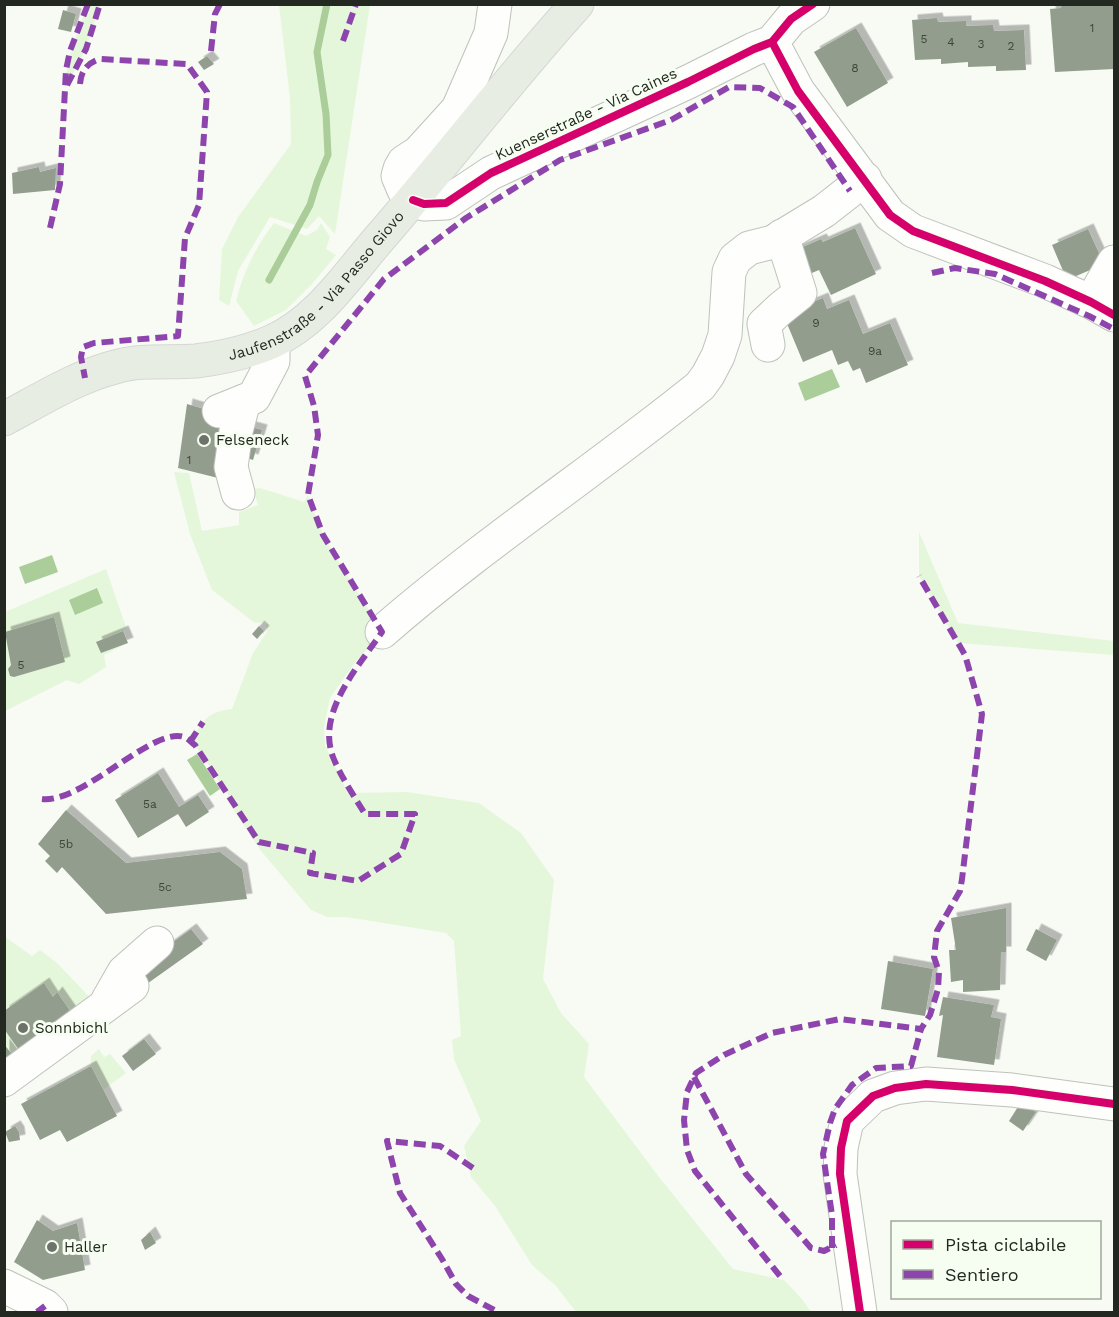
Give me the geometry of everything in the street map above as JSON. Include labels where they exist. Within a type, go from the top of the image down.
[{"type":"main road","name":"Jaufenstraße - Via Passo Giovo","points":[[4,419],[75,381],[116,366],[196,361],[246,351],[273,342],[297,327],[320,308],[414,200],[529,58],[575,6]]},
{"type":"street","points":[[458,109],[491,33],[495,4]]},
{"type":"street","points":[[414,200],[401,184],[400,169],[408,159],[418,153],[458,109],[489,63],[517,4]]},
{"type":"street","name":"Kuenserstraße - Via Caines","points":[[414,200],[424,204],[446,203],[491,173],[772,42],[791,19],[813,4]]},
{"type":"street","points":[[772,42],[798,91],[890,214],[913,231],[1045,281],[1103,309],[1114,262]]},
{"type":"street","points":[[382,632],[460,569],[700,386],[718,356],[725,335],[729,272],[735,259],[749,248],[773,242],[824,211],[865,179]]},
{"type":"street","points":[[768,345],[764,324],[800,293],[782,236]]},
{"type":"street","points":[[238,493],[231,467],[236,431],[231,406],[254,397],[273,361],[273,342]]},
{"type":"street","points":[[4,1080],[120,995],[124,972],[157,943]]},
{"type":"street","points":[[860,1312],[840,1174],[841,1148],[847,1121],[873,1095],[895,1088],[926,1084],[1012,1090],[1114,1104]]},
{"type":"street","points":[[4,1286],[45,1306],[51,1312]]},
{"type":"shaded area","points":[[88,5],[100,5],[86,49],[65,88],[70,56]]},
{"type":"shaded area","points":[[279,5],[370,5],[335,234],[319,216],[307,229],[270,217],[238,271],[229,306],[219,300],[222,249],[238,217],[291,144],[290,98]]},
{"type":"shaded area","points":[[274,223],[306,236],[317,230],[321,223],[330,237],[326,249],[336,255],[286,310],[254,326],[236,301],[251,260]]},
{"type":"shaded area","points":[[832,369],[840,387],[805,401],[798,383]]},
{"type":"shaded area","points":[[174,472],[189,473],[202,531],[239,525],[239,512],[258,505],[253,489],[260,488],[304,502],[308,495],[323,535],[382,632],[353,665],[330,698],[324,727],[325,745],[348,793],[407,792],[479,803],[521,833],[554,880],[543,979],[561,1013],[589,1044],[584,1077],[659,1177],[733,1269],[784,1280],[811,1312],[576,1312],[556,1286],[532,1265],[495,1206],[471,1177],[464,1146],[481,1121],[454,1059],[452,1040],[461,1036],[454,941],[446,933],[346,917],[327,917],[311,910],[261,851],[226,798],[229,796],[195,745],[190,742],[206,718],[216,712],[232,709],[253,653],[267,632],[266,622],[255,623],[212,590],[190,534]]},
{"type":"shaded area","points":[[919,532],[958,623],[1114,641],[1114,655],[958,643],[919,576]]},
{"type":"shaded area","points":[[52,555],[58,572],[25,584],[19,567]]},
{"type":"shaded area","points":[[106,569],[126,627],[123,631],[128,643],[104,655],[106,667],[79,684],[67,680],[5,711],[5,612]]},
{"type":"shaded area","points":[[97,588],[103,603],[75,615],[69,600]]},
{"type":"shaded area","points":[[197,754],[220,789],[210,796],[187,760]]},
{"type":"shaded area","points":[[4,936],[32,956],[40,950],[57,963],[101,1009],[22,1067],[5,1044]]},
{"type":"shaded area","points":[[99,1049],[104,1057],[110,1054],[126,1073],[103,1090],[91,1066],[91,1056]]},
{"type":"building","points":[[1062,4],[1114,4],[1114,69],[1055,72],[1050,9],[1061,8]]},
{"type":"building","points":[[63,10],[76,14],[71,32],[58,29]]},
{"type":"building","points":[[937,18],[938,22],[966,21],[966,26],[993,25],[994,31],[1024,30],[1026,70],[996,71],[996,66],[968,67],[968,62],[941,64],[941,59],[915,60],[912,20]]},
{"type":"building","points":[[856,28],[888,83],[847,107],[814,52]]},
{"type":"building","points":[[207,56],[214,64],[204,70],[198,62]]},
{"type":"building","points":[[39,167],[40,172],[56,168],[55,190],[13,194],[12,173]]},
{"type":"building","points":[[855,228],[876,274],[831,295],[819,270],[807,275],[796,250],[821,239],[823,242]]},
{"type":"building","points":[[1088,229],[1104,264],[1067,280],[1052,245]]},
{"type":"building","points":[[823,298],[827,309],[849,300],[863,334],[890,323],[908,365],[866,383],[860,368],[853,371],[848,361],[838,365],[832,350],[803,362],[783,314]]},
{"type":"building","name":"Felseneck","points":[[187,404],[231,417],[218,478],[178,468]]},
{"type":"building","points":[[247,426],[262,430],[253,460],[238,455]]},
{"type":"building","points":[[54,617],[65,662],[14,677],[10,676],[8,669],[11,665],[5,632]]},
{"type":"building","points":[[259,626],[264,631],[257,639],[252,634]]},
{"type":"building","points":[[123,631],[128,643],[101,653],[96,642]]},
{"type":"building","points":[[158,773],[179,807],[198,795],[209,812],[186,827],[178,814],[138,838],[115,800]]},
{"type":"building","points":[[66,810],[126,863],[220,852],[242,869],[247,899],[106,914],[62,867],[57,873],[45,861],[50,856],[38,844]]},
{"type":"building","points":[[1006,908],[1006,952],[1001,952],[1000,990],[963,992],[963,980],[951,982],[949,950],[956,950],[951,918]]},
{"type":"building","points":[[191,929],[203,944],[144,986],[133,971]]},
{"type":"building","points":[[1036,929],[1057,940],[1046,961],[1026,950]]},
{"type":"building","points":[[888,961],[933,969],[925,1016],[881,1009]]},
{"type":"building","points":[[44,983],[53,997],[57,992],[73,1015],[24,1057],[4,1029],[4,1011]]},
{"type":"building","points":[[943,997],[994,1005],[991,1017],[1001,1019],[994,1065],[937,1057],[943,1015],[939,1016]]},
{"type":"building","points":[[144,1039],[156,1054],[133,1071],[122,1056]]},
{"type":"building","points":[[4,1044],[18,1062],[4,1072]]},
{"type":"building","points":[[91,1066],[117,1116],[67,1142],[60,1130],[40,1140],[21,1104]]},
{"type":"building","points":[[1021,1102],[1036,1112],[1023,1131],[1009,1121]]},
{"type":"building","points":[[15,1126],[20,1140],[9,1142],[5,1132]]},
{"type":"building","name":"Haller","points":[[37,1220],[53,1231],[77,1223],[85,1270],[43,1280],[14,1262]]},
{"type":"building","points":[[150,1232],[156,1243],[145,1250],[141,1240]]},
{"type":"waterway","points":[[269,280],[310,205],[328,155],[326,114],[317,52],[327,4]]},
{"type":"marked path","points":[[50,228],[60,184],[66,70],[70,51],[88,4]]},
{"type":"marked path","points":[[67,85],[86,49],[100,4]]},
{"type":"marked path","points":[[211,51],[215,14],[220,4]]},
{"type":"marked path","points":[[343,41],[356,4]]},
{"type":"marked path","points":[[80,84],[86,68],[100,59],[187,64],[207,92],[199,205],[185,238],[178,336],[94,343],[83,347],[81,357],[85,378]]},
{"type":"marked path","points":[[42,799],[58,797],[77,790],[154,743],[171,737],[184,737],[195,745],[259,842],[313,853],[310,873],[358,881],[401,854],[415,814],[365,814],[336,764],[329,740],[330,723],[342,690],[382,632],[323,535],[308,495],[318,435],[314,406],[305,376],[384,279],[466,218],[560,160],[671,120],[729,87],[760,88],[793,107],[850,191]]},
{"type":"marked path","points":[[932,273],[955,268],[995,274],[1114,329]]},
{"type":"marked path","points":[[780,1276],[695,1171],[687,1150],[684,1120],[687,1092],[696,1073],[724,1055],[772,1033],[840,1019],[921,1029],[930,1015],[938,989],[939,972],[934,957],[937,931],[960,891],[982,714],[965,655],[919,576]]},
{"type":"marked path","points":[[190,742],[203,722]]},
{"type":"marked path","points":[[832,1248],[832,1215],[823,1154],[835,1109],[852,1085],[876,1068],[911,1066],[921,1029]]},
{"type":"marked path","points":[[694,1077],[746,1174],[811,1248],[824,1251],[836,1245]]},
{"type":"marked path","points":[[473,1168],[440,1146],[387,1141],[400,1193],[456,1284],[468,1296],[498,1312]]},
{"type":"marked path","points":[[37,1312],[45,1306]]},
{"type":"cycle path","points":[[413,200],[424,204],[446,203],[491,173],[772,42],[791,19],[813,4]]},
{"type":"cycle path","points":[[772,42],[798,91],[890,215],[913,231],[1045,281],[1114,315]]},
{"type":"cycle path","points":[[860,1312],[840,1174],[841,1148],[847,1121],[873,1096],[895,1088],[926,1084],[1012,1090],[1114,1104]]},
{"type":"place","name":"Felseneck","points":[[204,440]]},
{"type":"place","name":"Sonnbichl","points":[[23,1028]]},
{"type":"place","name":"Haller","points":[[52,1247]]}]
